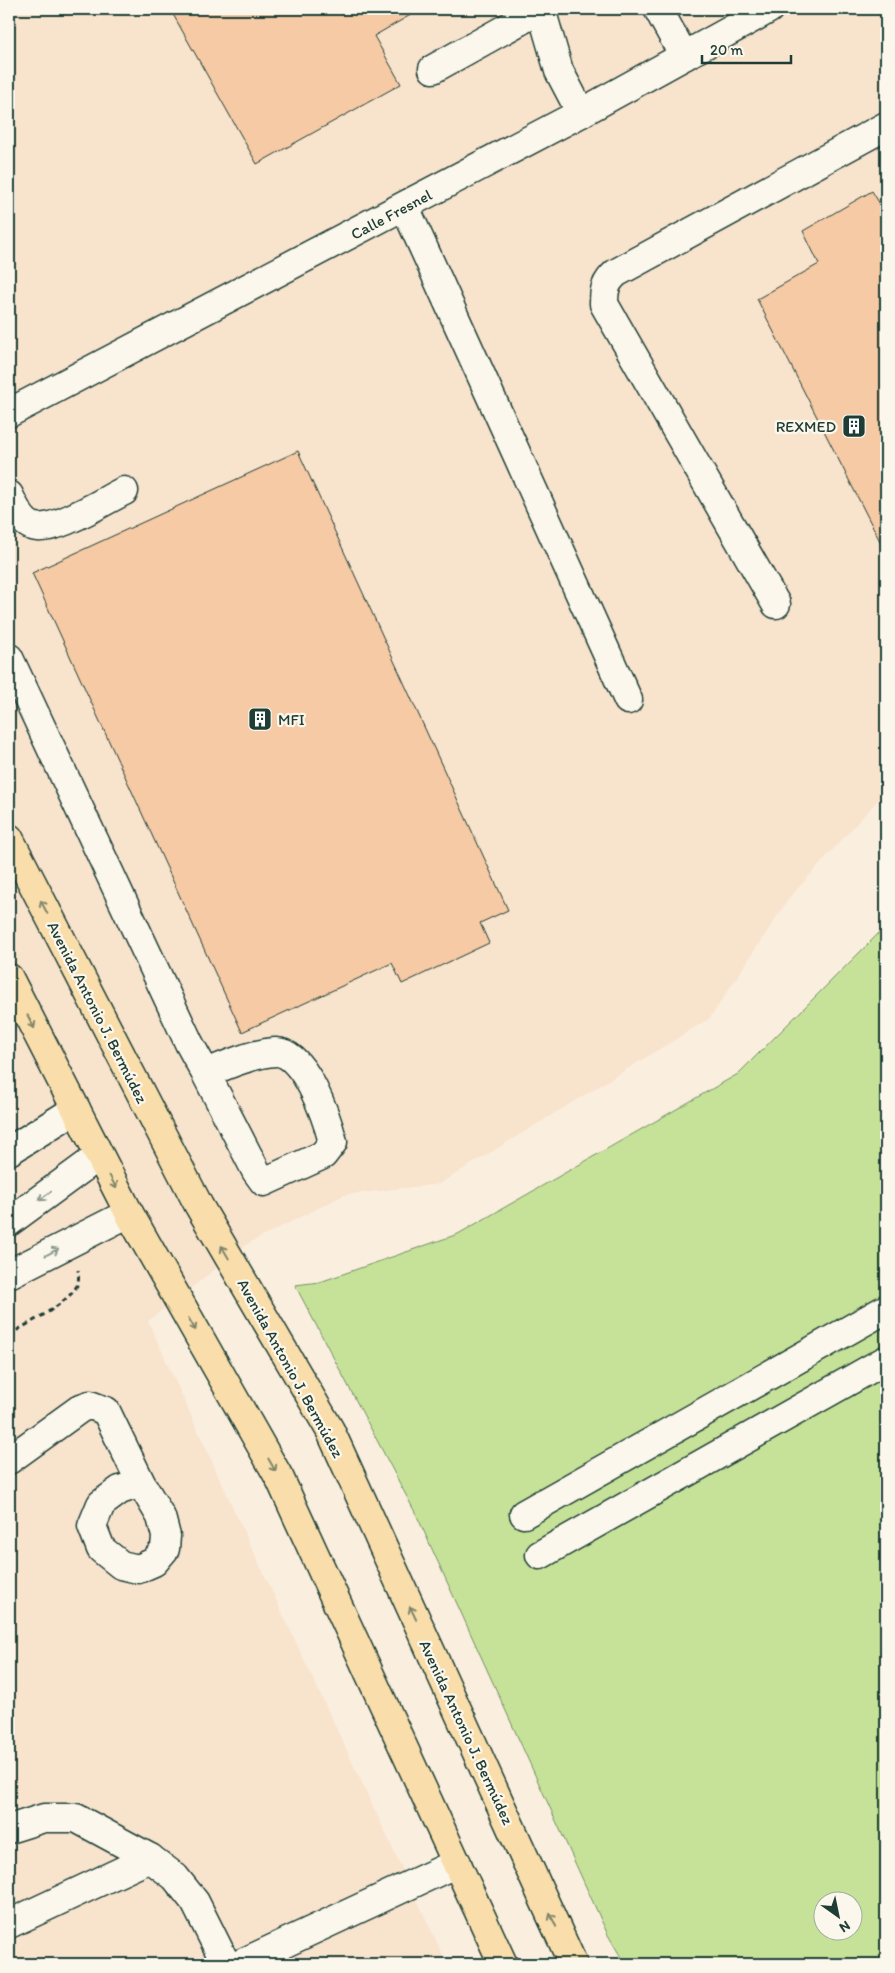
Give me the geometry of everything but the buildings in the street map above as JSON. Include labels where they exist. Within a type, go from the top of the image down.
[{"type":"main road","name":"Avenida Antonio J. Bermúdez","points":[[9,838],[199,1206],[330,1430],[573,1964]]},
{"type":"main road","points":[[9,978],[129,1213],[280,1479],[503,1964]]},
{"type":"street","points":[[432,69],[541,9],[559,71],[582,113]]},
{"type":"street","points":[[658,9],[684,56]]},
{"type":"street","name":"Calle Fresnel","points":[[9,413],[582,113],[769,9]]},
{"type":"street","points":[[776,604],[604,304],[604,286],[608,279],[616,273],[886,126]]},
{"type":"street","points":[[405,207],[628,700]]},
{"type":"street","points":[[13,511],[31,525],[42,527],[56,526],[124,490]]},
{"type":"street","points":[[9,658],[189,1044],[256,1171],[264,1182],[323,1155],[332,1142],[328,1121],[304,1073],[297,1063],[288,1057],[277,1052],[265,1054],[221,1067],[206,1074]]},
{"type":"street","points":[[9,1151],[76,1109]]},
{"type":"street","points":[[9,1222],[99,1156]]},
{"type":"street","points":[[9,1274],[129,1213]]},
{"type":"street","points":[[524,1514],[886,1309]]},
{"type":"street","points":[[540,1555],[886,1360]]},
{"type":"street","points":[[9,1460],[82,1408],[90,1406],[106,1411],[141,1483]]},
{"type":"street","points":[[9,1829],[44,1818],[76,1818],[150,1858],[175,1877],[195,1902],[226,1964]]},
{"type":"street","points":[[9,1924],[150,1858]]},
{"type":"street","points":[[255,1961],[457,1863]]},
{"type":"path","points":[[9,1334],[54,1307],[74,1290],[79,1280],[74,1240]]},
{"type":"shaded area","points":[[9,9],[886,9],[886,791],[789,898],[710,1018],[439,1184],[344,1195],[249,1243],[148,1321],[238,1519],[447,1964],[9,1964]]},
{"type":"green space","points":[[886,926],[886,1964],[625,1964],[608,1935],[417,1516],[295,1285],[320,1282],[458,1234],[738,1074]]},
{"type":"place","name":"REXMED","points":[[854,426]]},
{"type":"place","name":"MFI","points":[[260,719]]}]
